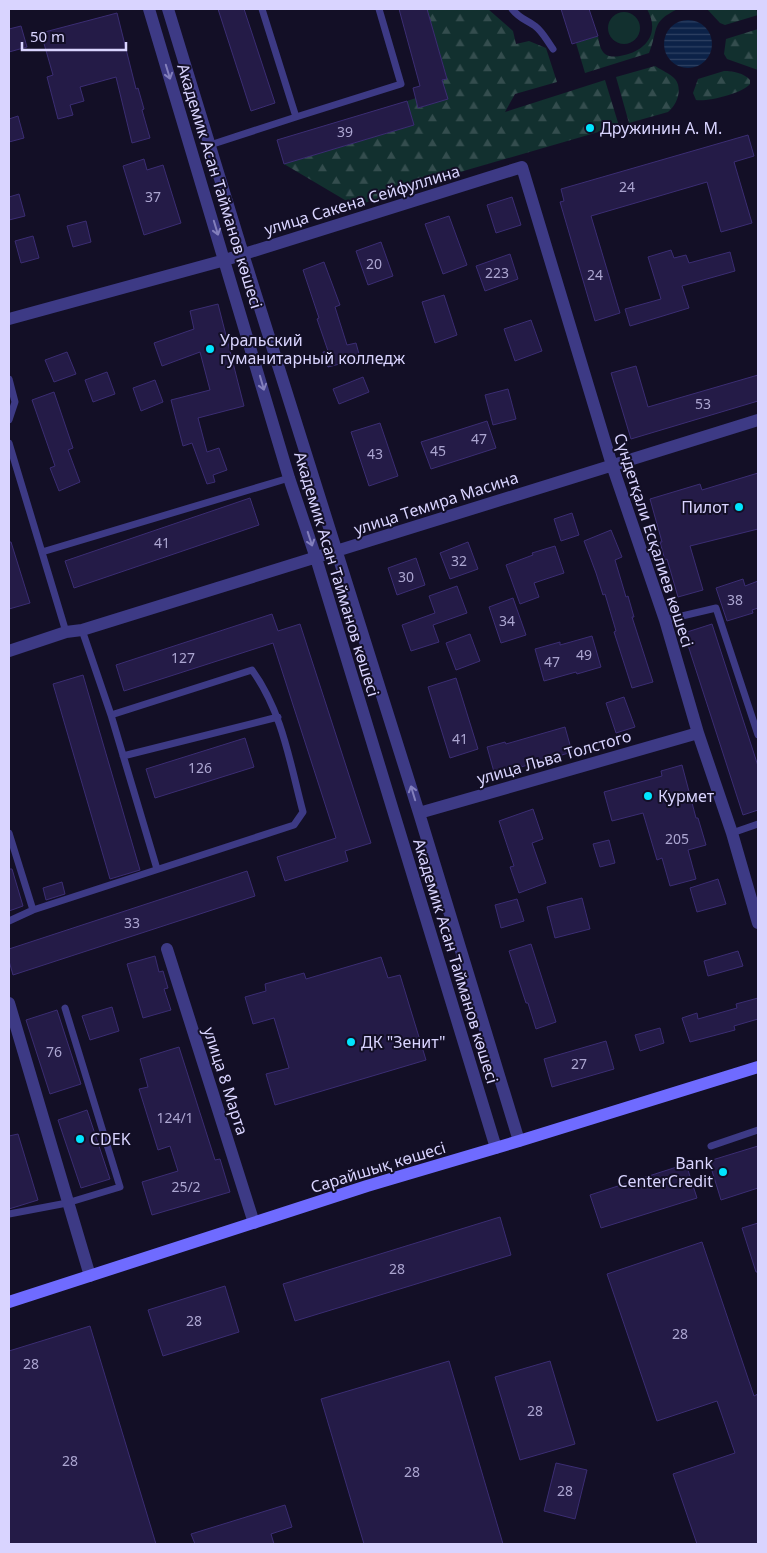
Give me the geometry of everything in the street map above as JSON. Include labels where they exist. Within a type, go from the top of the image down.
[{"type":"street","name":"Академик Асан Тайманов көшесі","points":[[149,9],[226,260],[289,478],[316,558],[496,1148]]},
{"type":"street","name":"Академик Асан Тайманов көшесі","points":[[168,9],[243,254],[419,812],[519,1142]]},
{"type":"street","name":"улица Сакена Сейфуллина","points":[[9,319],[226,260],[522,167]]},
{"type":"street","name":"Сүндетқали Есқалиев көшесі","points":[[522,167],[612,465],[665,620],[698,733],[732,833],[758,923]]},
{"type":"street","name":"улица Темира Масина","points":[[9,652],[66,632],[82,630],[337,552],[758,420]]},
{"type":"street","name":"улица Льва Толстого","points":[[419,812],[698,733]]},
{"type":"street","name":"улица 8 Марта","points":[[167,949],[254,1223]]},
{"type":"street","points":[[9,1005],[90,1276]]},
{"type":"street","name":"Сарайшық көшесі","points":[[9,1302],[367,1186],[519,1142],[758,1067]]},
{"type":"lane","points":[[262,9],[296,117]]},
{"type":"lane","points":[[210,145],[401,84],[379,9]]},
{"type":"lane","points":[[512,9],[520,18],[535,26],[552,49]]},
{"type":"lane","points":[[9,379],[15,402],[9,420]]},
{"type":"lane","points":[[9,443],[66,632]]},
{"type":"lane","points":[[42,552],[289,478]]},
{"type":"lane","points":[[665,620],[716,608],[758,734]]},
{"type":"lane","points":[[82,630],[111,715],[157,870]]},
{"type":"lane","points":[[9,921],[33,910],[294,825],[303,812],[278,717],[264,685],[252,670],[111,715]]},
{"type":"lane","points":[[123,756],[278,717]]},
{"type":"lane","points":[[732,833],[758,824]]},
{"type":"lane","points":[[9,833],[33,910]]},
{"type":"lane","points":[[9,1214],[67,1203],[120,1187],[65,1008]]},
{"type":"lane","points":[[711,1146],[758,1130]]},
{"type":"green space","points":[[427,9],[488,9],[513,31],[516,44],[529,41],[546,48],[557,82],[515,94],[505,112],[605,80],[619,126],[467,170],[355,206],[284,164],[414,125],[407,101],[416,98],[419,108],[447,99],[442,80],[447,78]]},
{"type":"green space","points":[[647,9],[678,9],[659,22],[649,53],[585,73],[576,43],[598,36],[602,50],[608,56],[614,57],[629,54],[643,46],[651,34],[651,18]]},
{"type":"green space","points":[[707,9],[756,9],[758,15],[725,25],[720,23]]},
{"type":"green space","points":[[624,12],[635,17],[640,28],[635,39],[624,44],[613,39],[608,28],[613,17]]},
{"type":"green space","points":[[758,29],[758,70],[727,59],[724,54],[726,39]]},
{"type":"green space","points":[[655,66],[675,79],[679,87],[678,97],[668,112],[629,123],[616,77]]},
{"type":"green space","points":[[724,71],[742,74],[750,80],[750,84],[740,91],[725,96],[709,100],[696,100],[693,93],[698,79]]},
{"type":"water","points":[[688,20],[697,22],[705,27],[710,35],[712,44],[710,53],[705,61],[697,66],[688,68],[679,66],[671,61],[666,53],[664,44],[666,35],[671,27],[679,22]]},
{"type":"building","points":[[218,9],[244,9],[275,103],[251,111]]},
{"type":"building","points":[[399,9],[427,9],[447,79],[442,80],[448,99],[418,108],[413,88],[420,86]]},
{"type":"building","points":[[561,9],[589,9],[598,36],[572,44]]},
{"type":"building","points":[[117,13],[136,89],[138,88],[144,109],[142,110],[150,138],[132,143],[116,77],[80,87],[84,101],[70,105],[73,115],[58,119],[47,77],[53,75],[41,33]]},
{"type":"building","points":[[21,26],[27,47],[9,52],[9,29]]},
{"type":"building","points":[[407,101],[414,125],[284,164],[277,140]]},
{"type":"building","points":[[18,116],[24,138],[9,142],[9,119]]},
{"type":"building","points":[[748,135],[754,156],[734,162],[752,223],[721,232],[707,182],[591,216],[620,313],[595,321],[560,202],[564,201],[561,189]]},
{"type":"building","points":[[144,159],[147,170],[163,165],[181,223],[144,235],[123,166]]},
{"type":"building","points":[[19,194],[25,216],[9,220],[9,197]]},
{"type":"building","points":[[512,197],[521,225],[496,233],[487,205]]},
{"type":"building","points":[[449,216],[467,265],[443,274],[425,224]]},
{"type":"building","points":[[86,221],[91,242],[73,247],[67,226]]},
{"type":"building","points":[[33,236],[39,258],[21,263],[15,241]]},
{"type":"building","points":[[381,242],[393,276],[368,285],[356,251]]},
{"type":"building","points":[[671,250],[674,258],[686,255],[689,263],[730,252],[735,271],[682,286],[689,308],[630,326],[625,309],[661,299],[648,257]]},
{"type":"building","points":[[510,254],[518,279],[485,291],[476,266]]},
{"type":"building","points":[[324,262],[340,305],[335,307],[347,345],[356,343],[359,354],[359,359],[328,367],[323,352],[328,351],[303,270]]},
{"type":"building","points":[[444,295],[457,335],[435,343],[422,302]]},
{"type":"building","points":[[218,304],[244,406],[198,418],[207,452],[219,448],[227,470],[213,475],[215,482],[207,484],[192,443],[183,446],[171,400],[210,390],[200,352],[162,366],[154,343],[194,329],[190,311]]},
{"type":"building","points":[[531,320],[542,351],[515,361],[504,329]]},
{"type":"building","points":[[67,352],[76,374],[54,382],[45,360]]},
{"type":"building","points":[[636,366],[648,407],[758,375],[758,401],[631,439],[611,373]]},
{"type":"building","points":[[107,372],[115,394],[93,402],[85,380]]},
{"type":"building","points":[[363,377],[369,392],[339,404],[333,389]]},
{"type":"building","points":[[155,380],[163,402],[141,411],[133,388]]},
{"type":"building","points":[[508,389],[516,419],[493,425],[485,395]]},
{"type":"building","points":[[54,392],[73,448],[68,450],[80,482],[59,491],[50,468],[55,466],[32,400]]},
{"type":"building","points":[[487,421],[496,448],[431,469],[421,442]]},
{"type":"building","points":[[380,423],[398,476],[369,486],[351,432]]},
{"type":"building","points":[[758,473],[758,529],[690,546],[703,590],[678,597],[667,559],[665,560],[650,499],[700,484],[702,490]]},
{"type":"building","points":[[250,498],[259,525],[74,588],[65,561]]},
{"type":"building","points":[[572,513],[579,535],[561,541],[554,519]]},
{"type":"building","points":[[611,530],[622,557],[615,560],[626,597],[628,596],[634,617],[632,617],[653,682],[632,688],[614,632],[616,631],[605,594],[603,595],[584,541]]},
{"type":"building","points":[[9,542],[11,542],[30,603],[9,609]]},
{"type":"building","points":[[468,542],[478,569],[450,579],[440,553]]},
{"type":"building","points":[[555,546],[564,573],[534,583],[539,597],[520,604],[506,565],[533,555],[532,553]]},
{"type":"building","points":[[416,558],[425,585],[397,595],[388,568]]},
{"type":"building","points":[[743,579],[745,586],[758,581],[758,608],[752,610],[753,613],[727,621],[716,588]]},
{"type":"building","points":[[457,586],[467,613],[433,625],[439,642],[411,651],[402,625],[435,613],[429,596]]},
{"type":"building","points":[[513,598],[526,635],[501,643],[489,607]]},
{"type":"building","points":[[272,614],[278,631],[300,624],[371,843],[345,851],[348,861],[285,881],[277,857],[336,838],[273,643],[124,691],[116,665]]},
{"type":"building","points":[[712,624],[758,766],[758,810],[743,815],[684,633]]},
{"type":"building","points":[[470,634],[480,661],[456,670],[446,643]]},
{"type":"building","points":[[592,636],[601,667],[544,681],[535,649],[560,642],[560,645]]},
{"type":"building","points":[[83,675],[140,870],[110,879],[53,684]]},
{"type":"building","points":[[456,678],[478,749],[450,758],[428,687]]},
{"type":"building","points":[[624,697],[635,727],[616,733],[606,703]]},
{"type":"building","points":[[565,727],[572,752],[521,767],[521,765],[494,772],[487,747],[505,742],[506,744]]},
{"type":"building","points":[[245,738],[254,767],[155,798],[146,769]]},
{"type":"building","points":[[682,765],[696,818],[698,818],[706,845],[688,850],[696,879],[670,886],[662,858],[657,860],[643,813],[612,821],[604,792],[662,776],[661,771]]},
{"type":"building","points":[[533,809],[543,839],[532,843],[546,883],[519,893],[510,867],[514,866],[499,821]]},
{"type":"building","points":[[609,840],[615,863],[600,867],[593,844]]},
{"type":"building","points":[[9,869],[12,869],[23,906],[9,911]]},
{"type":"building","points":[[247,871],[255,896],[13,975],[9,961],[9,949]]},
{"type":"building","points":[[718,879],[726,904],[697,912],[690,888]]},
{"type":"building","points":[[62,882],[65,894],[46,900],[43,888]]},
{"type":"building","points":[[582,898],[590,929],[555,938],[547,907]]},
{"type":"building","points":[[517,899],[524,921],[501,928],[495,905]]},
{"type":"building","points":[[531,944],[556,1022],[536,1029],[509,951]]},
{"type":"building","points":[[738,951],[743,966],[708,976],[704,961]]},
{"type":"building","points":[[155,956],[159,972],[163,971],[168,988],[164,989],[171,1010],[143,1018],[127,964]]},
{"type":"building","name":"ДК \"Зенит\"","points":[[381,957],[388,978],[400,975],[426,1060],[275,1105],[266,1074],[289,1068],[274,1018],[253,1024],[245,997],[266,991],[265,984],[304,973],[306,979]]},
{"type":"building","points":[[758,998],[758,1019],[734,1026],[735,1030],[690,1042],[682,1018],[697,1013],[698,1019],[737,1008],[736,1004]]},
{"type":"building","points":[[112,1007],[119,1031],[90,1040],[82,1016]]},
{"type":"building","points":[[57,1010],[81,1084],[50,1094],[26,1020]]},
{"type":"building","points":[[660,1028],[664,1043],[640,1051],[635,1035]]},
{"type":"building","points":[[606,1041],[614,1069],[552,1087],[544,1059]]},
{"type":"building","points":[[179,1047],[215,1160],[220,1159],[230,1192],[152,1215],[142,1182],[178,1171],[170,1146],[158,1150],[139,1089],[148,1087],[140,1059]]},
{"type":"building","points":[[87,1110],[110,1179],[81,1188],[58,1120]]},
{"type":"building","points":[[18,1134],[38,1200],[9,1209],[9,1136]]},
{"type":"building","points":[[758,1146],[758,1188],[721,1200],[709,1161]]},
{"type":"building","points":[[686,1164],[697,1198],[601,1228],[590,1195]]},
{"type":"building","points":[[500,1217],[511,1255],[295,1321],[283,1284]]},
{"type":"building","points":[[758,1223],[758,1272],[756,1272],[742,1228]]},
{"type":"building","points":[[702,1242],[754,1396],[758,1394],[758,1544],[697,1544],[673,1474],[735,1453],[717,1401],[657,1421],[607,1274]]},
{"type":"building","points":[[225,1286],[239,1332],[163,1356],[148,1310]]},
{"type":"building","points":[[90,1326],[156,1544],[9,1544],[9,1351]]},
{"type":"building","points":[[449,1361],[503,1544],[364,1544],[321,1399]]},
{"type":"building","points":[[550,1361],[575,1444],[520,1460],[495,1377]]},
{"type":"building","points":[[556,1463],[587,1470],[575,1519],[544,1511]]},
{"type":"building","points":[[285,1505],[292,1527],[271,1534],[274,1544],[195,1544],[191,1534]]},
{"type":"place","name":"Дружинин А. М.","points":[[590,128]]},
{"type":"place","name":"Уральский гуманитарный колледж","points":[[210,349]]},
{"type":"place","name":"Пилот","points":[[739,507]]},
{"type":"place","name":"Курмет","points":[[648,796]]},
{"type":"place","name":"ДК \"Зенит\"","points":[[351,1042]]},
{"type":"place","name":"CDEK","points":[[80,1139]]},
{"type":"place","name":"Bank CenterCredit","points":[[723,1172]]}]
